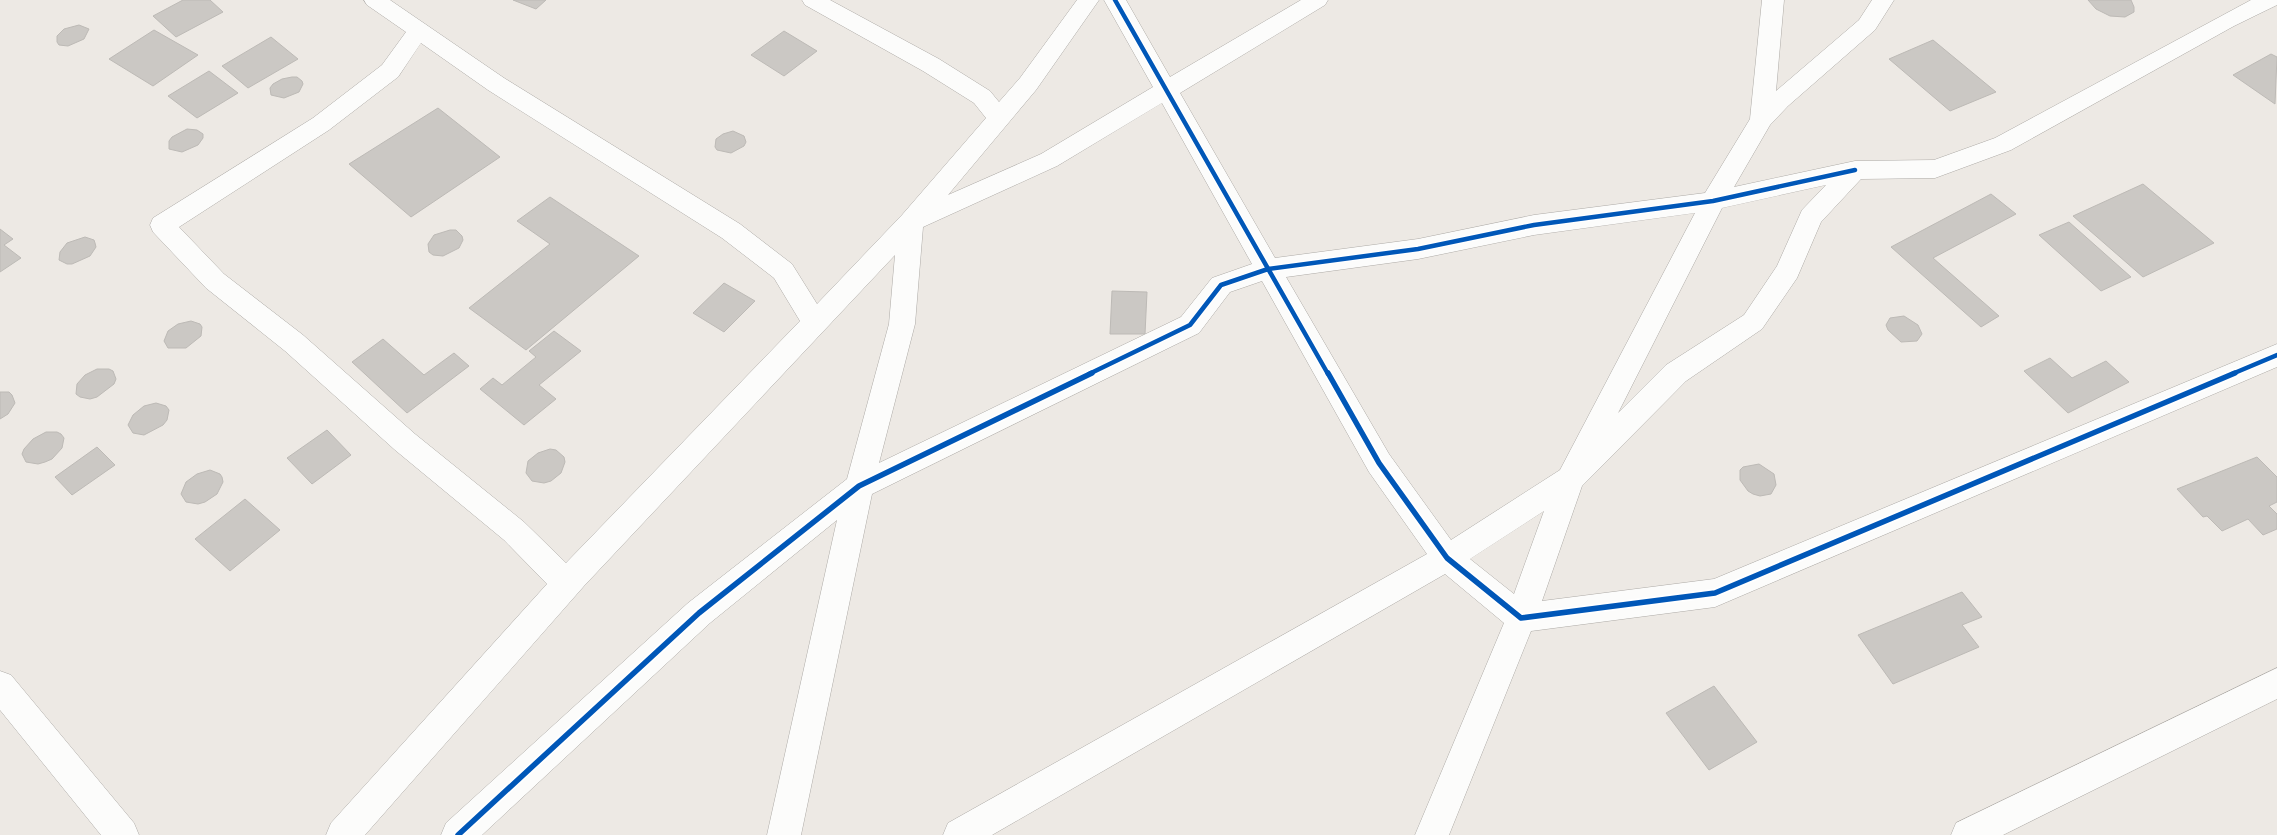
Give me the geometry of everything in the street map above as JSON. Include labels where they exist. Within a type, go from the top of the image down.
[{"type":"street","points":[[375,0],[496,84],[731,231],[783,271],[815,324]]},
{"type":"street","points":[[814,0],[931,65],[982,97],[999,117]]},
{"type":"street","points":[[343,835],[567,584],[911,222],[1028,84],[1088,0]]},
{"type":"street","points":[[1115,0],[1379,463],[1447,558],[1521,618],[1715,593],[2277,355]]},
{"type":"street","points":[[911,222],[1049,160],[1317,0]]},
{"type":"street","points":[[1762,119],[1772,0]]},
{"type":"street","points":[[1432,835],[1521,618],[1570,479],[1712,201],[1762,119],[1780,100],[1802,84],[1867,25],[1883,0]]},
{"type":"street","points":[[458,835],[699,613],[858,486],[1190,325],[1221,285],[1268,269],[1418,250],[1534,225],[1712,201],[1855,170],[1934,169],[2003,144],[2226,21],[2269,0]]},
{"type":"street","points":[[419,30],[390,70],[321,124],[162,225],[215,280],[294,343],[406,442],[514,532],[567,584]]},
{"type":"street","points":[[960,835],[1447,558],[1570,479],[1676,373],[1753,322],[1788,270],[1811,217],[1855,170]]},
{"type":"street","points":[[784,835],[858,486],[902,324],[911,222]]},
{"type":"street","points":[[1968,835],[2277,683]]},
{"type":"street","points":[[0,686],[122,835]]},
{"type":"building","points":[[183,0],[210,0],[223,12],[176,37],[153,16]]},
{"type":"building","points":[[513,0],[546,0],[536,9]]},
{"type":"building","points":[[2088,0],[2131,0],[2134,12],[2125,17],[2110,16],[2096,9]]},
{"type":"building","points":[[79,25],[89,29],[84,39],[68,46],[59,45],[57,36],[64,29]]},
{"type":"building","points":[[154,30],[198,55],[153,86],[109,59]]},
{"type":"building","points":[[784,31],[817,51],[784,76],[751,55]]},
{"type":"building","points":[[271,37],[298,59],[248,88],[222,66]]},
{"type":"building","points":[[1933,40],[1996,92],[1950,111],[1889,59]]},
{"type":"building","points":[[2271,54],[2277,57],[2275,104],[2233,75]]},
{"type":"building","points":[[209,71],[238,93],[197,118],[168,96]]},
{"type":"building","points":[[297,77],[302,81],[303,84],[299,92],[284,98],[271,95],[270,88],[273,84],[282,79]]},
{"type":"building","points":[[438,108],[500,157],[411,217],[349,164]]},
{"type":"building","points":[[187,129],[197,130],[203,134],[203,138],[198,145],[182,152],[169,149],[169,141],[172,137]]},
{"type":"building","points":[[733,131],[744,136],[746,142],[744,146],[731,153],[717,150],[715,147],[716,139],[723,134]]},
{"type":"building","points":[[2143,184],[2214,243],[2143,277],[2073,216]]},
{"type":"building","points":[[1991,194],[2016,214],[1933,258],[1999,316],[1981,327],[1891,247]]},
{"type":"building","points":[[550,197],[639,256],[526,350],[469,308],[550,244],[517,221]]},
{"type":"building","points":[[2069,222],[2131,277],[2101,291],[2039,235]]},
{"type":"building","points":[[0,229],[13,239],[4,245],[21,258],[0,272]]},
{"type":"building","points":[[456,230],[462,236],[463,240],[459,248],[443,256],[433,255],[429,252],[428,244],[434,235]]},
{"type":"building","points":[[85,237],[94,240],[95,243],[96,247],[90,256],[72,264],[59,260],[60,252],[67,243]]},
{"type":"building","points":[[724,283],[755,301],[724,332],[693,313]]},
{"type":"building","points":[[1112,291],[1147,292],[1145,334],[1110,334]]},
{"type":"building","points":[[1904,316],[1918,325],[1922,334],[1917,341],[1901,342],[1888,330],[1886,325],[1890,318]]},
{"type":"building","points":[[191,321],[200,324],[202,327],[201,336],[186,348],[168,348],[164,341],[168,331],[178,324]]},
{"type":"building","points":[[554,331],[581,351],[539,385],[556,399],[524,425],[480,389],[493,378],[502,385],[536,357],[529,351]]},
{"type":"building","points":[[383,339],[424,375],[454,353],[469,366],[407,413],[352,362]]},
{"type":"building","points":[[2050,358],[2072,378],[2106,361],[2129,382],[2068,413],[2024,371]]},
{"type":"building","points":[[97,369],[113,371],[116,379],[114,384],[97,397],[90,399],[80,397],[76,394],[77,384],[85,375]]},
{"type":"building","points":[[0,392],[9,392],[15,403],[8,414],[0,419]]},
{"type":"building","points":[[156,403],[166,406],[169,410],[167,420],[163,425],[144,435],[133,433],[128,425],[133,415],[144,406]]},
{"type":"building","points":[[327,430],[351,455],[312,484],[287,458]]},
{"type":"building","points":[[46,432],[61,434],[64,438],[62,448],[52,459],[45,462],[38,464],[26,462],[22,454],[24,449],[33,439]]},
{"type":"building","points":[[97,447],[115,465],[72,495],[55,477]]},
{"type":"building","points":[[550,449],[556,450],[564,457],[565,462],[561,473],[551,481],[544,483],[532,481],[526,473],[528,461],[538,453]]},
{"type":"building","points":[[2257,457],[2277,477],[2277,502],[2269,506],[2277,514],[2277,529],[2263,535],[2248,519],[2222,531],[2207,516],[2203,517],[2177,489]]},
{"type":"building","points":[[1759,464],[1774,474],[1776,485],[1771,494],[1760,496],[1753,494],[1748,491],[1740,480],[1740,470],[1743,467]]},
{"type":"building","points":[[210,470],[220,474],[222,477],[223,482],[217,494],[198,504],[186,502],[181,494],[186,482],[197,474]]},
{"type":"building","points":[[245,499],[280,530],[230,571],[195,539]]},
{"type":"building","points":[[1962,592],[1982,617],[1962,625],[1979,647],[1893,684],[1858,635]]},
{"type":"building","points":[[1714,686],[1757,742],[1709,770],[1666,713]]},
{"type":"cycle path","points":[[1115,0],[1379,463],[1447,558],[1521,618],[1715,593],[2277,355]]},
{"type":"cycle path","points":[[458,835],[699,613],[859,486],[1190,325],[1221,285],[1268,269],[1418,249],[1534,225],[1713,201],[1855,170]]}]
